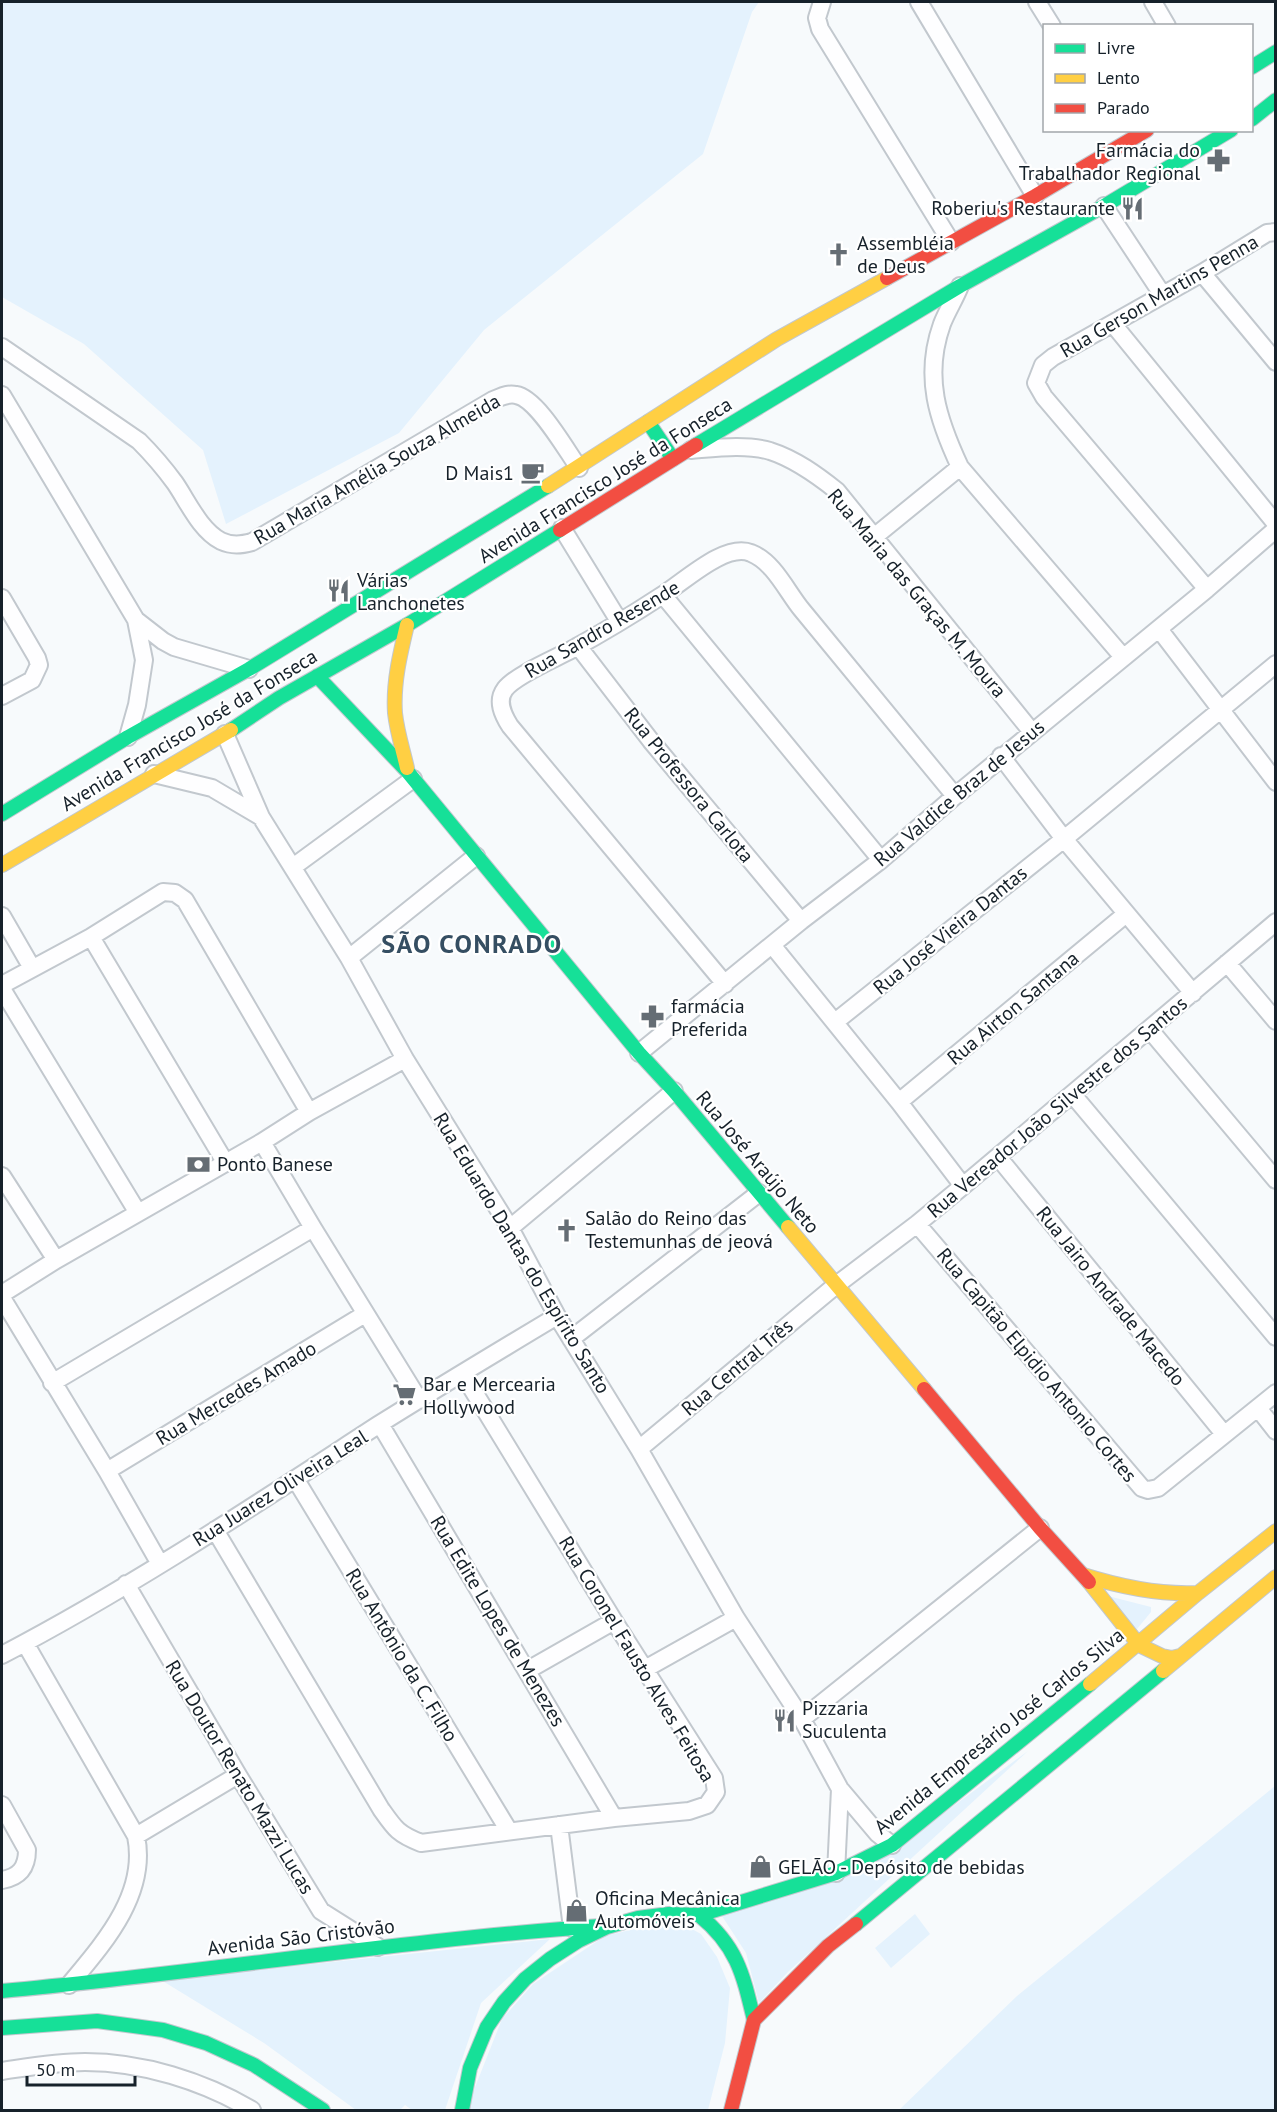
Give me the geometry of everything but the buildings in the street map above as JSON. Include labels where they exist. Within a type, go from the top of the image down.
[{"type":"main road","points":[[1253,66],[1275,52]]},
{"type":"main road","points":[[1254,117],[1275,100]]},
{"type":"main road","points":[[1254,117],[1275,116]]},
{"type":"main road","name":"Avenida Francisco José da Fonseca","points":[[2,814],[128,737],[249,669],[579,468],[777,339],[1035,196],[1122,137],[1140,132]]},
{"type":"main road","name":"Avenida Francisco José da Fonseca","points":[[2,865],[225,734],[279,698],[406,625],[673,459],[960,286],[1104,206],[1228,132]]},
{"type":"main road","points":[[648,422],[673,459]]},
{"type":"main road","points":[[406,625],[395,683],[394,704],[396,724],[410,775]]},
{"type":"main road","name":"Rua José Araújo Neto","points":[[317,676],[410,775],[639,1053],[674,1091],[1040,1528],[1083,1575],[1139,1645]]},
{"type":"main road","name":"Avenida Empresário José Carlos Silva","points":[[462,2110],[469,2070],[477,2047],[499,2010],[525,1979],[550,1959],[606,1926],[659,1915],[677,1913],[699,1915],[836,1873],[892,1845],[1139,1645],[1198,1593],[1275,1531]]},
{"type":"main road","points":[[1083,1575],[1146,1592],[1172,1595],[1198,1593]]},
{"type":"main road","points":[[754,2020],[828,1946],[910,1881],[1275,1577]]},
{"type":"main road","points":[[1139,1645],[1172,1659],[1180,1656]]},
{"type":"main road","points":[[699,1915],[715,1927],[727,1941],[744,1980],[754,2020],[731,2110]]},
{"type":"main road","name":"Avenida São Cristóvão","points":[[2,1991],[69,1985],[378,1947],[606,1926]]},
{"type":"main road","points":[[2,2028],[97,2021],[163,2030],[206,2043],[254,2065],[323,2110]]},
{"type":"street","points":[[822,2],[817,18],[820,29],[951,242]]},
{"type":"street","points":[[919,2],[1035,196]]},
{"type":"street","points":[[1037,2],[1051,24]]},
{"type":"street","points":[[1153,2],[1166,24]]},
{"type":"street","points":[[1104,206],[1162,294]]},
{"type":"street","name":"Rua Gerson Martins Penna","points":[[1207,589],[1044,397],[1036,383],[1043,365],[1053,357],[1202,273],[1267,233],[1275,232]]},
{"type":"street","points":[[1202,273],[1275,362]]},
{"type":"street","points":[[960,286],[942,325],[936,353],[933,381],[936,405],[944,432],[960,467],[1123,657]]},
{"type":"street","points":[[1113,324],[1275,524]]},
{"type":"street","name":"Rua Maria Amélia Souza Almeida","points":[[2,347],[139,441],[174,483],[210,533],[228,544],[241,545],[252,542],[493,400],[507,394],[518,395],[534,404],[579,468]]},
{"type":"street","points":[[2,395],[136,620],[144,660],[137,705],[128,737]]},
{"type":"street","name":"Rua Maria das Graças M. Moura","points":[[690,450],[737,447],[768,450],[816,474],[837,491],[1032,732]]},
{"type":"street","points":[[874,537],[960,467]]},
{"type":"street","points":[[562,528],[619,621]]},
{"type":"street","name":"Rua Valdice Braz de Jesus","points":[[639,1053],[801,921],[881,860],[1001,756],[1159,629],[1275,529]]},
{"type":"street","name":"Rua Sandro Resende","points":[[725,984],[510,726],[503,715],[502,700],[503,691],[509,685],[663,595],[724,554],[737,550],[758,556],[773,571],[955,796]]},
{"type":"street","points":[[663,595],[881,860]]},
{"type":"street","points":[[2,598],[39,665],[32,680],[2,696]]},
{"type":"street","points":[[136,620],[174,647],[249,669]]},
{"type":"street","points":[[1159,629],[1275,782]]},
{"type":"street","name":"Rua Professora Carlota","points":[[578,646],[651,741],[801,921]]},
{"type":"street","name":"Rua José Vieira Dantas","points":[[835,1022],[1064,839],[1275,664]]},
{"type":"street","points":[[225,734],[261,818]]},
{"type":"street","points":[[1001,756],[1064,839],[1193,993]]},
{"type":"street","name":"Rua Eduardo Dantas do Espírito Santo","points":[[154,774],[212,788],[261,818],[349,958],[405,1059],[510,1228],[557,1316],[639,1449],[736,1618],[802,1719],[840,1789],[878,1834],[892,1845]]},
{"type":"street","points":[[293,867],[410,775]]},
{"type":"street","points":[[349,958],[476,856]]},
{"type":"street","points":[[138,1213],[2,987],[32,968],[91,937],[163,892],[171,892],[180,896],[191,910],[309,1112]]},
{"type":"street","name":"Rua Airton Santana","points":[[899,1102],[1126,914]]},
{"type":"street","points":[[2,916],[32,968]]},
{"type":"street","name":"Rua Vereador João Silvestre dos Santos","points":[[835,1286],[917,1224],[1073,1095],[1275,922]]},
{"type":"street","points":[[91,937],[225,1162]]},
{"type":"street","points":[[772,945],[899,1102],[963,1186]]},
{"type":"street","points":[[1227,963],[1275,1021]]},
{"type":"street","points":[[1149,1030],[1275,1180]]},
{"type":"street","points":[[160,1564],[2,1296],[56,1260],[262,1142],[309,1112],[405,1059]]},
{"type":"street","points":[[510,1228],[674,1091]]},
{"type":"street","points":[[1073,1095],[1275,1337]]},
{"type":"street","points":[[262,1142],[419,1400]]},
{"type":"street","name":"Rua Jairo Andrade Macedo","points":[[998,1157],[1224,1434]]},
{"type":"street","points":[[2,1176],[56,1260]]},
{"type":"street","points":[[571,1339],[759,1193]]},
{"type":"street","name":"Rua Capitão Elpidio Antonio Cortes","points":[[917,1224],[1142,1488],[1148,1490],[1158,1488],[1275,1393]]},
{"type":"street","points":[[52,1383],[313,1228]]},
{"type":"street","name":"Rua Central Três","points":[[639,1449],[835,1286]]},
{"type":"street","name":"Rua Mercedes Amado","points":[[107,1471],[365,1314]]},
{"type":"street","name":"Rua Juarez Oliveira Leal","points":[[2,1655],[160,1564],[296,1480],[380,1424],[557,1316]]},
{"type":"street","name":"Rua Coronel Fausto Alves Feitosa","points":[[215,1530],[381,1809],[398,1832],[421,1843],[508,1830],[689,1811],[707,1804],[716,1792],[714,1778],[614,1621],[463,1374]]},
{"type":"street","points":[[1258,1408],[1275,1431]]},
{"type":"street","name":"Rua Edite Lopes de Menezes","points":[[380,1424],[614,1818]]},
{"type":"street","name":"Rua Antônio da C. Filho","points":[[296,1480],[508,1830]]},
{"type":"street","points":[[802,1719],[1040,1528]]},
{"type":"street","name":"Rua Doutor Renato Mazzi Lucas","points":[[126,1584],[321,1911],[378,1947]]},
{"type":"street","points":[[645,1669],[736,1618]]},
{"type":"street","points":[[528,1670],[614,1621]]},
{"type":"street","points":[[25,1643],[135,1836],[139,1851],[136,1878],[129,1898],[104,1943],[69,1985]]},
{"type":"street","points":[[135,1836],[238,1775]]},
{"type":"street","points":[[836,1873],[840,1789]]},
{"type":"street","points":[[2,1805],[27,1850],[24,1867],[20,1873],[14,1878],[2,1880]]},
{"type":"street","points":[[559,1825],[572,1928]]},
{"type":"street","points":[[2,2071],[84,2061],[122,2064],[203,2086],[252,2110]]},
{"type":"shaded area","points":[[2,2],[759,2],[752,12],[703,154],[484,330],[399,433],[226,524],[203,450],[84,344],[2,297]]},
{"type":"shaded area","points":[[1104,1595],[1151,1607],[1151,1612],[1137,1629]]},
{"type":"shaded area","points":[[1028,1751],[788,1972],[759,2003],[746,1953],[722,1916],[899,1846]]},
{"type":"shaded area","points":[[1275,1786],[1275,2110],[899,2110],[1017,1996]]},
{"type":"shaded area","points":[[915,1914],[930,1934],[891,1968],[875,1948]]},
{"type":"shaded area","points":[[683,1924],[701,1934],[717,1957],[730,1988],[725,2043],[708,2110],[466,2110],[502,2019],[533,1984],[605,1936],[647,1926]]},
{"type":"shaded area","points":[[550,1939],[481,2003],[445,2110],[412,2110],[405,2105],[400,2110],[356,2110],[264,2043],[161,1980]]},
{"type":"traffic: fast","points":[[1253,66],[1276,52]]},
{"type":"traffic: fast","points":[[1253,118],[1276,100]]},
{"type":"traffic: fast","points":[[696,445],[960,286],[1104,206],[1228,132]]},
{"type":"traffic: fast","points":[[648,422],[673,459]]},
{"type":"traffic: fast","points":[[2,814],[128,737],[249,669],[548,486]]},
{"type":"traffic: fast","points":[[231,730],[279,698],[407,625],[560,530]]},
{"type":"traffic: fast","points":[[317,676],[407,771],[639,1053],[674,1091],[788,1227]]},
{"type":"traffic: fast","points":[[856,1924],[1163,1671]]},
{"type":"traffic: fast","points":[[462,2110],[470,2068],[487,2027],[504,2002],[525,1979],[550,1959],[578,1941],[607,1927],[638,1918],[669,1914],[699,1915],[836,1873],[892,1845],[1090,1684]]},
{"type":"traffic: fast","points":[[699,1915],[722,1938],[737,1962],[754,2020]]},
{"type":"traffic: fast","points":[[2,1991],[376,1948],[601,1926]]},
{"type":"traffic: fast","points":[[2,2028],[97,2021],[163,2030],[206,2043],[254,2065],[323,2110]]},
{"type":"traffic: slow","points":[[548,486],[777,339],[887,278]]},
{"type":"traffic: slow","points":[[407,625],[395,691],[397,727],[407,768]]},
{"type":"traffic: slow","points":[[2,865],[231,730]]},
{"type":"traffic: slow","points":[[788,1227],[924,1389]]},
{"type":"traffic: slow","points":[[1090,1684],[1276,1531]]},
{"type":"traffic: slow","points":[[1083,1575],[1140,1589],[1168,1593],[1198,1593]]},
{"type":"traffic: slow","points":[[1163,1671],[1276,1577]]},
{"type":"traffic: slow","points":[[1089,1582],[1139,1645],[1162,1656],[1172,1658],[1180,1656]]},
{"type":"traffic: jam","points":[[887,278],[1035,196],[1144,132]]},
{"type":"traffic: jam","points":[[560,530],[696,445]]},
{"type":"traffic: jam","points":[[924,1389],[1040,1528],[1089,1582]]},
{"type":"traffic: jam","points":[[731,2110],[754,2020],[828,1946],[856,1924]]},
{"type":"place","name":"Farmácia do Trabalhador Regional","points":[[1218,161]]},
{"type":"place","name":"Roberiu's Restaurante","points":[[1133,208]]},
{"type":"place","name":"Assembléia de Deus","points":[[839,254]]},
{"type":"place","name":"D Mais1","points":[[532,473]]},
{"type":"place","name":"Várias Lanchonetes","points":[[339,591]]},
{"type":"place","name":"farmácia Preferida","points":[[653,1017]]},
{"type":"place","name":"Ponto Banese","points":[[199,1164]]},
{"type":"place","name":"Salão do Reino das Testemunhas de jeová","points":[[567,1230]]},
{"type":"place","name":"Bar e Mercearia Hollywood","points":[[405,1395]]},
{"type":"place","name":"Pizzaria Suculenta","points":[[784,1720]]},
{"type":"place","name":"GELÃO - Depósito de bebidas","points":[[760,1867]]},
{"type":"place","name":"Oficina Mecânica Automóveis","points":[[577,1910]]},
{"type":"district","name":"SÃO CONRADO","points":[[472,943]]}]
